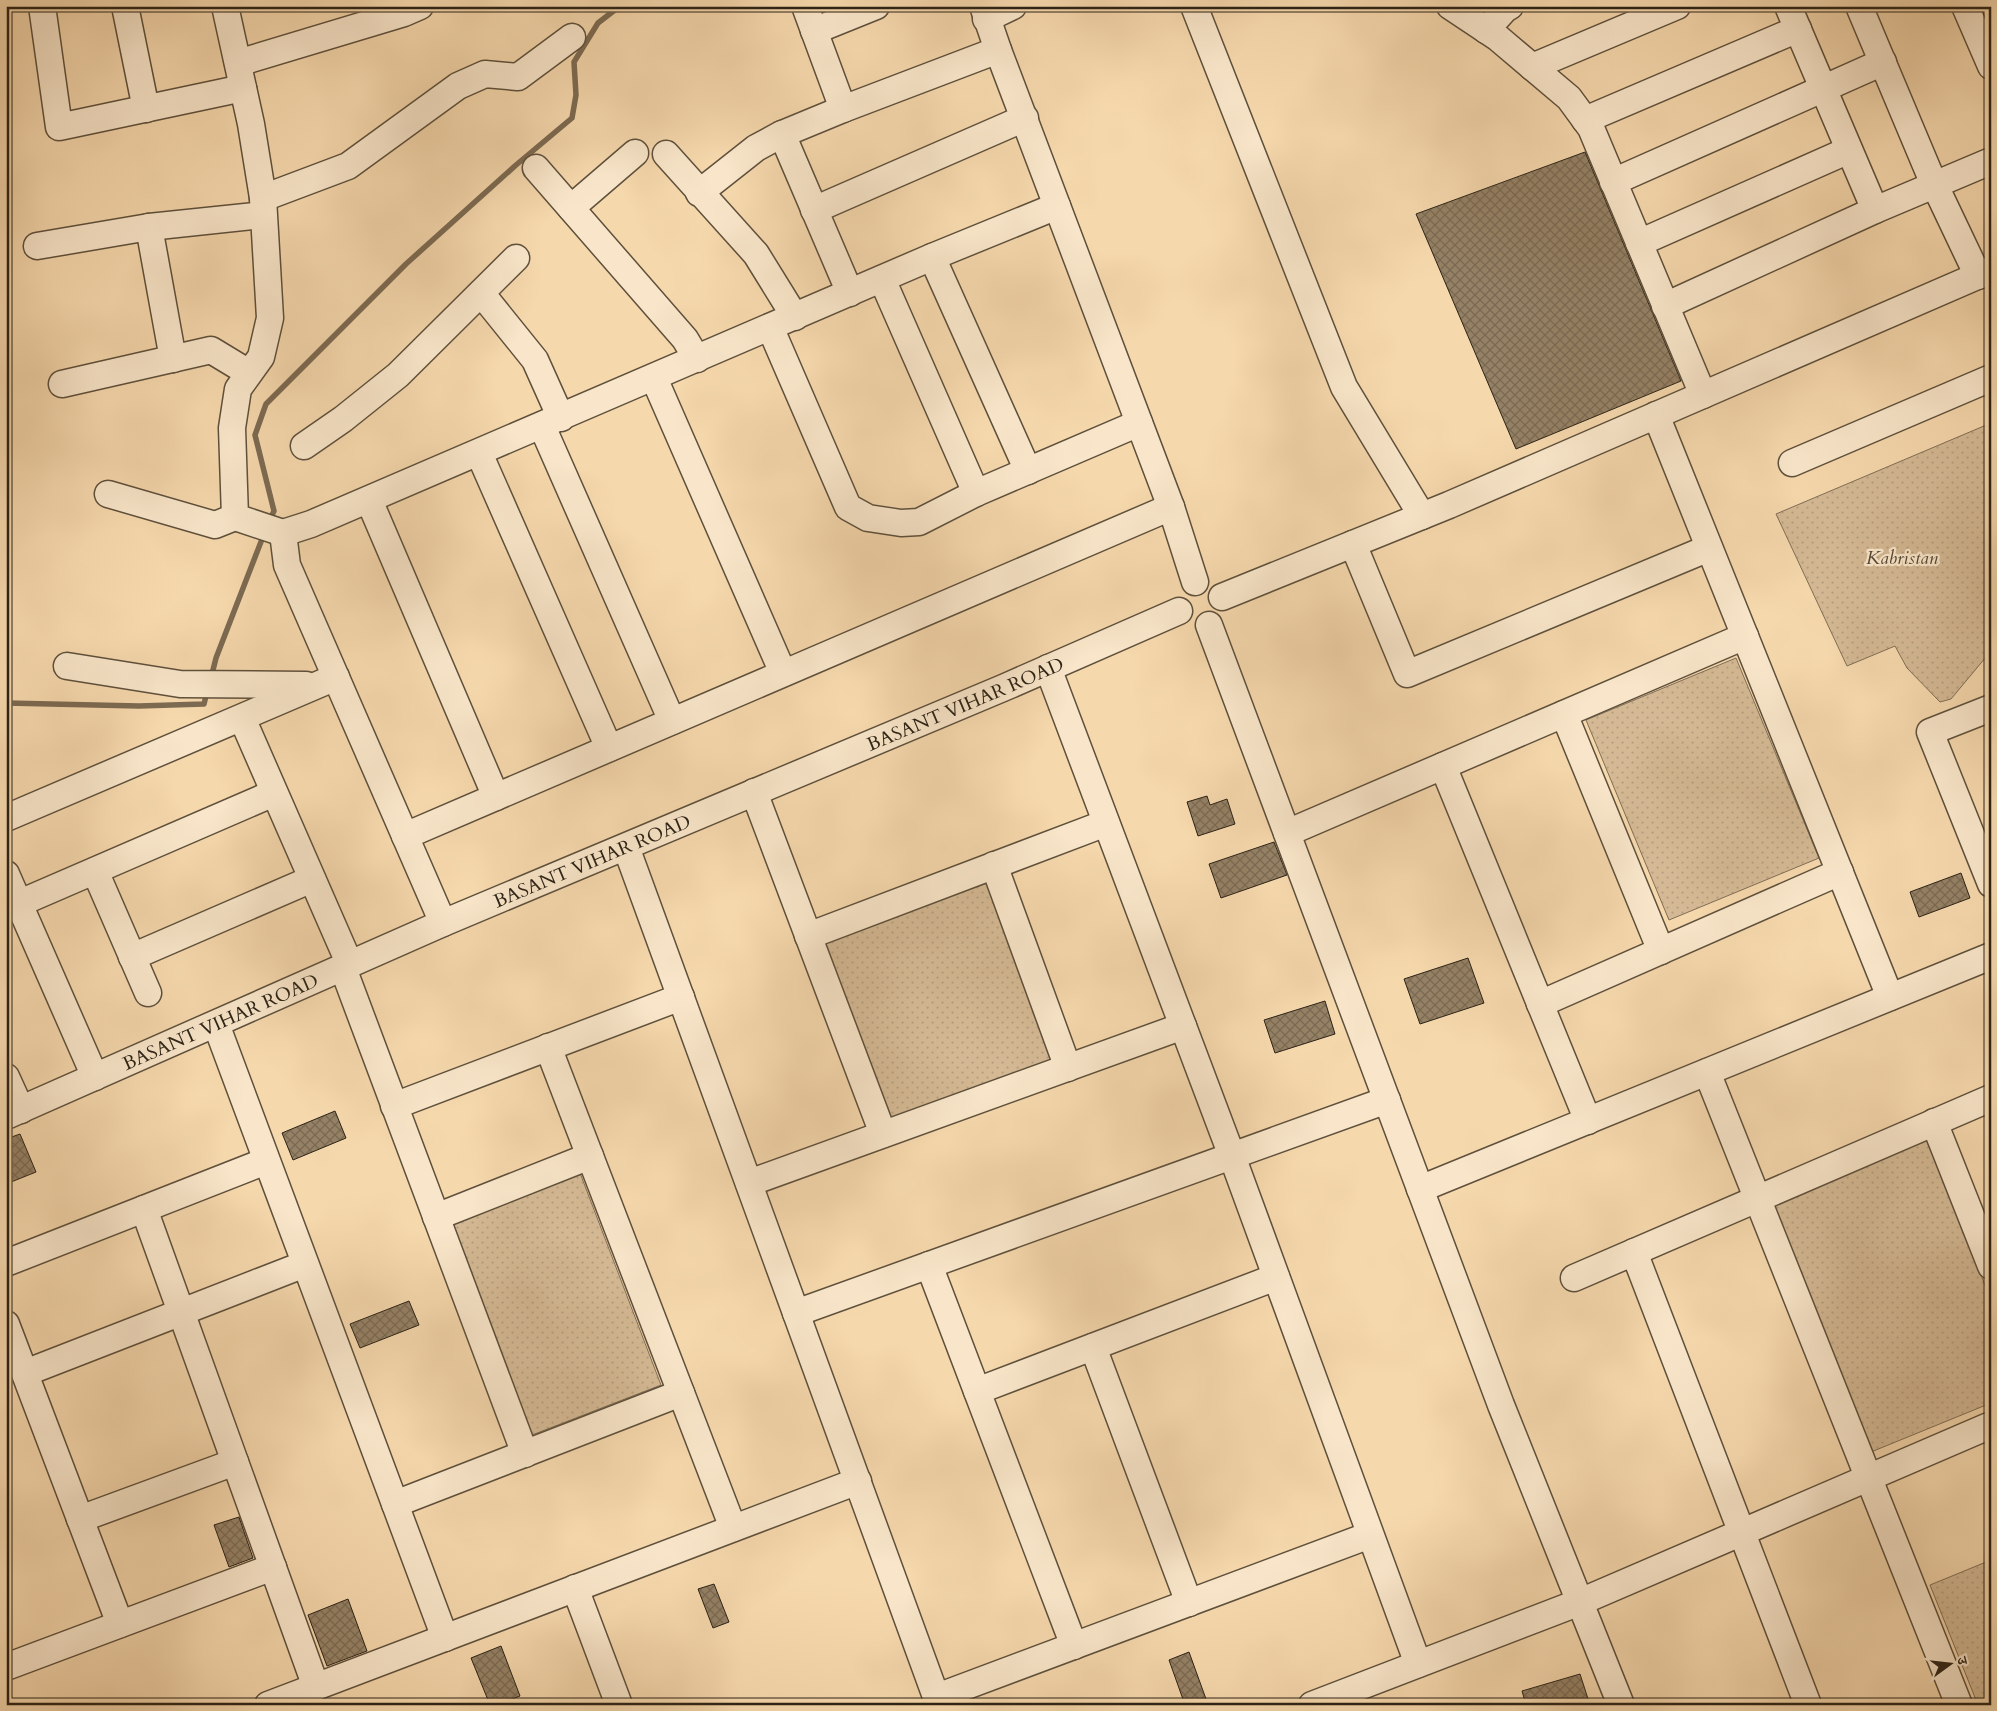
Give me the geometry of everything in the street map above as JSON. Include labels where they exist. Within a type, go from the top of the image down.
[{"type":"street","points":[[42,6],[60,128],[243,88]]},
{"type":"street","points":[[125,6],[146,109]]},
{"type":"street","points":[[225,6],[243,88],[263,207],[270,318],[261,357],[238,389],[232,428],[244,520]]},
{"type":"street","points":[[238,63],[404,13],[420,6]]},
{"type":"street","points":[[805,6],[843,109]]},
{"type":"street","points":[[814,31],[876,6]]},
{"type":"street","points":[[1012,6],[985,12],[1171,507],[1195,582]]},
{"type":"street","points":[[1194,6],[1344,387],[1422,516]]},
{"type":"street","points":[[1450,6],[1486,30],[1569,98],[1591,128],[1638,243],[1704,395]]},
{"type":"street","points":[[1486,30],[1510,6]]},
{"type":"street","points":[[1532,67],[1677,6]]},
{"type":"street","points":[[1222,597],[1422,516],[1985,273],[1934,184],[1859,6]]},
{"type":"street","points":[[1964,6],[1991,66]]},
{"type":"street","points":[[1585,120],[1793,18],[1875,210]]},
{"type":"street","points":[[37,246],[263,207],[348,166],[458,86],[485,74],[518,77],[572,37]]},
{"type":"street","points":[[700,193],[756,148],[782,134],[998,50]]},
{"type":"street","points":[[1613,182],[1883,62]]},
{"type":"street","points":[[814,210],[1024,118]]},
{"type":"street","points":[[782,134],[850,293]]},
{"type":"street","points":[[1638,243],[1849,150]]},
{"type":"street","points":[[571,208],[635,153]]},
{"type":"street","points":[[666,154],[756,254],[795,317]]},
{"type":"street","points":[[1665,306],[1875,210],[1991,161]]},
{"type":"street","points":[[536,168],[685,339],[697,359]]},
{"type":"street","points":[[108,494],[215,525],[244,520],[282,533],[311,524],[369,500],[932,257],[1057,206]]},
{"type":"street","points":[[149,227],[173,359]]},
{"type":"street","points":[[932,257],[1028,470]]},
{"type":"street","points":[[304,446],[343,419],[398,375],[516,258]]},
{"type":"street","points":[[882,279],[976,493]]},
{"type":"street","points":[[481,293],[534,360],[551,422],[672,721]]},
{"type":"street","points":[[770,327],[848,507],[868,518],[901,523],[918,522],[976,493],[1139,423]]},
{"type":"street","points":[[62,384],[211,350],[249,373]]},
{"type":"street","points":[[654,378],[783,673]]},
{"type":"street","points":[[1792,463],[1991,378]]},
{"type":"street","points":[[1656,415],[1890,997]]},
{"type":"street","points":[[479,453],[609,748]]},
{"type":"street","points":[[369,500],[496,797]]},
{"type":"street","points":[[405,836],[1171,507]]},
{"type":"street","points":[[282,533],[287,564],[326,681],[405,836],[443,924]]},
{"type":"street","points":[[1353,544],[1407,674],[1709,548]]},
{"type":"street","points":[[1195,582],[1210,584],[1218,590],[1222,597],[1222,613],[1209,626],[1198,627],[1190,624],[1179,611],[1178,602],[1181,594],[1188,585],[1195,582]]},
{"type":"street","name":"BASANT VIHAR ROAD","points":[[14,1113],[443,924],[1179,611]]},
{"type":"street","points":[[1209,626],[1501,1405],[1621,1705]]},
{"type":"street","points":[[1287,833],[1745,636]]},
{"type":"street","points":[[67,666],[180,684],[239,685],[326,681]]},
{"type":"street","points":[[1048,668],[1232,1156],[1418,1664]]},
{"type":"street","points":[[6,818],[326,681]]},
{"type":"street","points":[[1991,708],[1930,732],[1991,884]]},
{"type":"street","points":[[1564,714],[1661,951]]},
{"type":"street","points":[[242,718],[312,879],[346,966],[394,1106],[525,1454]]},
{"type":"street","points":[[1444,766],[1588,1121]]},
{"type":"street","points":[[754,792],[883,1134]]},
{"type":"street","points":[[13,906],[274,793]]},
{"type":"street","points":[[808,936],[1106,823]]},
{"type":"street","points":[[626,846],[938,1701],[1074,1646],[1370,1535]]},
{"type":"street","points":[[994,865],[1068,1068]]},
{"type":"street","points":[[95,871],[148,993]]},
{"type":"street","points":[[1540,1004],[1840,872]]},
{"type":"street","points":[[6,874],[13,906],[96,1077]]},
{"type":"street","points":[[132,957],[312,879]]},
{"type":"street","points":[[1420,1189],[1991,956]]},
{"type":"street","points":[[394,1106],[681,997]]},
{"type":"street","points":[[216,1024],[445,1638]]},
{"type":"street","points":[[749,1183],[1182,1026]]},
{"type":"street","points":[[548,1047],[733,1528]]},
{"type":"street","points":[[1707,1072],[1959,1705]]},
{"type":"street","points":[[6,1077],[14,1113]]},
{"type":"street","points":[[1574,1278],[1991,1098]]},
{"type":"street","points":[[796,1313],[1387,1100]]},
{"type":"street","points":[[1934,1122],[1991,1266]]},
{"type":"street","points":[[436,1217],[590,1156]]},
{"type":"street","points":[[6,1263],[266,1160]]},
{"type":"street","points":[[144,1209],[316,1687]]},
{"type":"street","points":[[1634,1252],[1808,1705]]},
{"type":"street","points":[[25,1374],[305,1264]]},
{"type":"street","points":[[929,1265],[1074,1646]]},
{"type":"street","points":[[977,1391],[1276,1278]]},
{"type":"street","points":[[6,1324],[120,1624]]},
{"type":"street","points":[[1093,1347],[1189,1603]]},
{"type":"street","points":[[395,1504],[681,1393]]},
{"type":"street","points":[[1314,1704],[1580,1602],[1991,1425]]},
{"type":"street","points":[[80,1519],[235,1462]]},
{"type":"street","points":[[268,1705],[858,1481]]},
{"type":"street","points":[[6,1667],[273,1568]]},
{"type":"street","points":[[575,1588],[619,1705]]},
{"type":"green space","name":"Kabristan","points":[[1991,423],[1991,651],[1951,699],[1940,702],[1907,668],[1895,646],[1847,666],[1776,514]]},
{"type":"green space","points":[[1736,658],[1819,858],[1669,920],[1586,720]]},
{"type":"green space","points":[[987,883],[1051,1061],[889,1119],[825,941]]},
{"type":"green space","points":[[1926,1139],[1991,1300],[1991,1403],[1871,1452],[1769,1203]]},
{"type":"green space","points":[[580,1173],[661,1385],[532,1435],[451,1223]]},
{"type":"green space","points":[[1991,1560],[1991,1705],[1978,1705],[1930,1585]]},
{"type":"building","points":[[1585,152],[1681,381],[1516,449],[1416,214]]},
{"type":"building","points":[[1207,796],[1210,805],[1227,799],[1235,824],[1198,836],[1187,802]]},
{"type":"building","points":[[1274,842],[1287,875],[1221,898],[1209,864]]},
{"type":"building","points":[[1961,873],[1970,898],[1919,917],[1910,892]]},
{"type":"building","points":[[1468,958],[1484,1003],[1420,1024],[1404,979]]},
{"type":"building","points":[[1325,1001],[1335,1034],[1275,1053],[1264,1020]]},
{"type":"building","points":[[335,1111],[346,1138],[293,1160],[282,1133]]},
{"type":"building","points":[[20,1134],[36,1172],[6,1184],[6,1139]]},
{"type":"building","points":[[409,1301],[419,1325],[360,1348],[350,1324]]},
{"type":"building","points":[[239,1517],[253,1558],[229,1567],[214,1525]]},
{"type":"building","points":[[714,1584],[729,1622],[713,1628],[698,1589]]},
{"type":"building","points":[[348,1599],[367,1651],[327,1666],[308,1615]]},
{"type":"building","points":[[501,1646],[520,1696],[498,1705],[490,1705],[471,1658]]},
{"type":"building","points":[[1189,1652],[1206,1699],[1185,1705],[1169,1660]]},
{"type":"building","points":[[1580,1674],[1590,1705],[1526,1705],[1522,1691]]},
{"type":"waterway","points":[[269,521],[274,511],[255,435],[266,404],[406,264],[516,165],[572,118],[576,95],[574,62],[598,23],[620,6]]},
{"type":"waterway","points":[[211,678],[216,658],[264,534]]},
{"type":"waterway","points":[[6,703],[139,706],[204,704],[207,692]]}]
